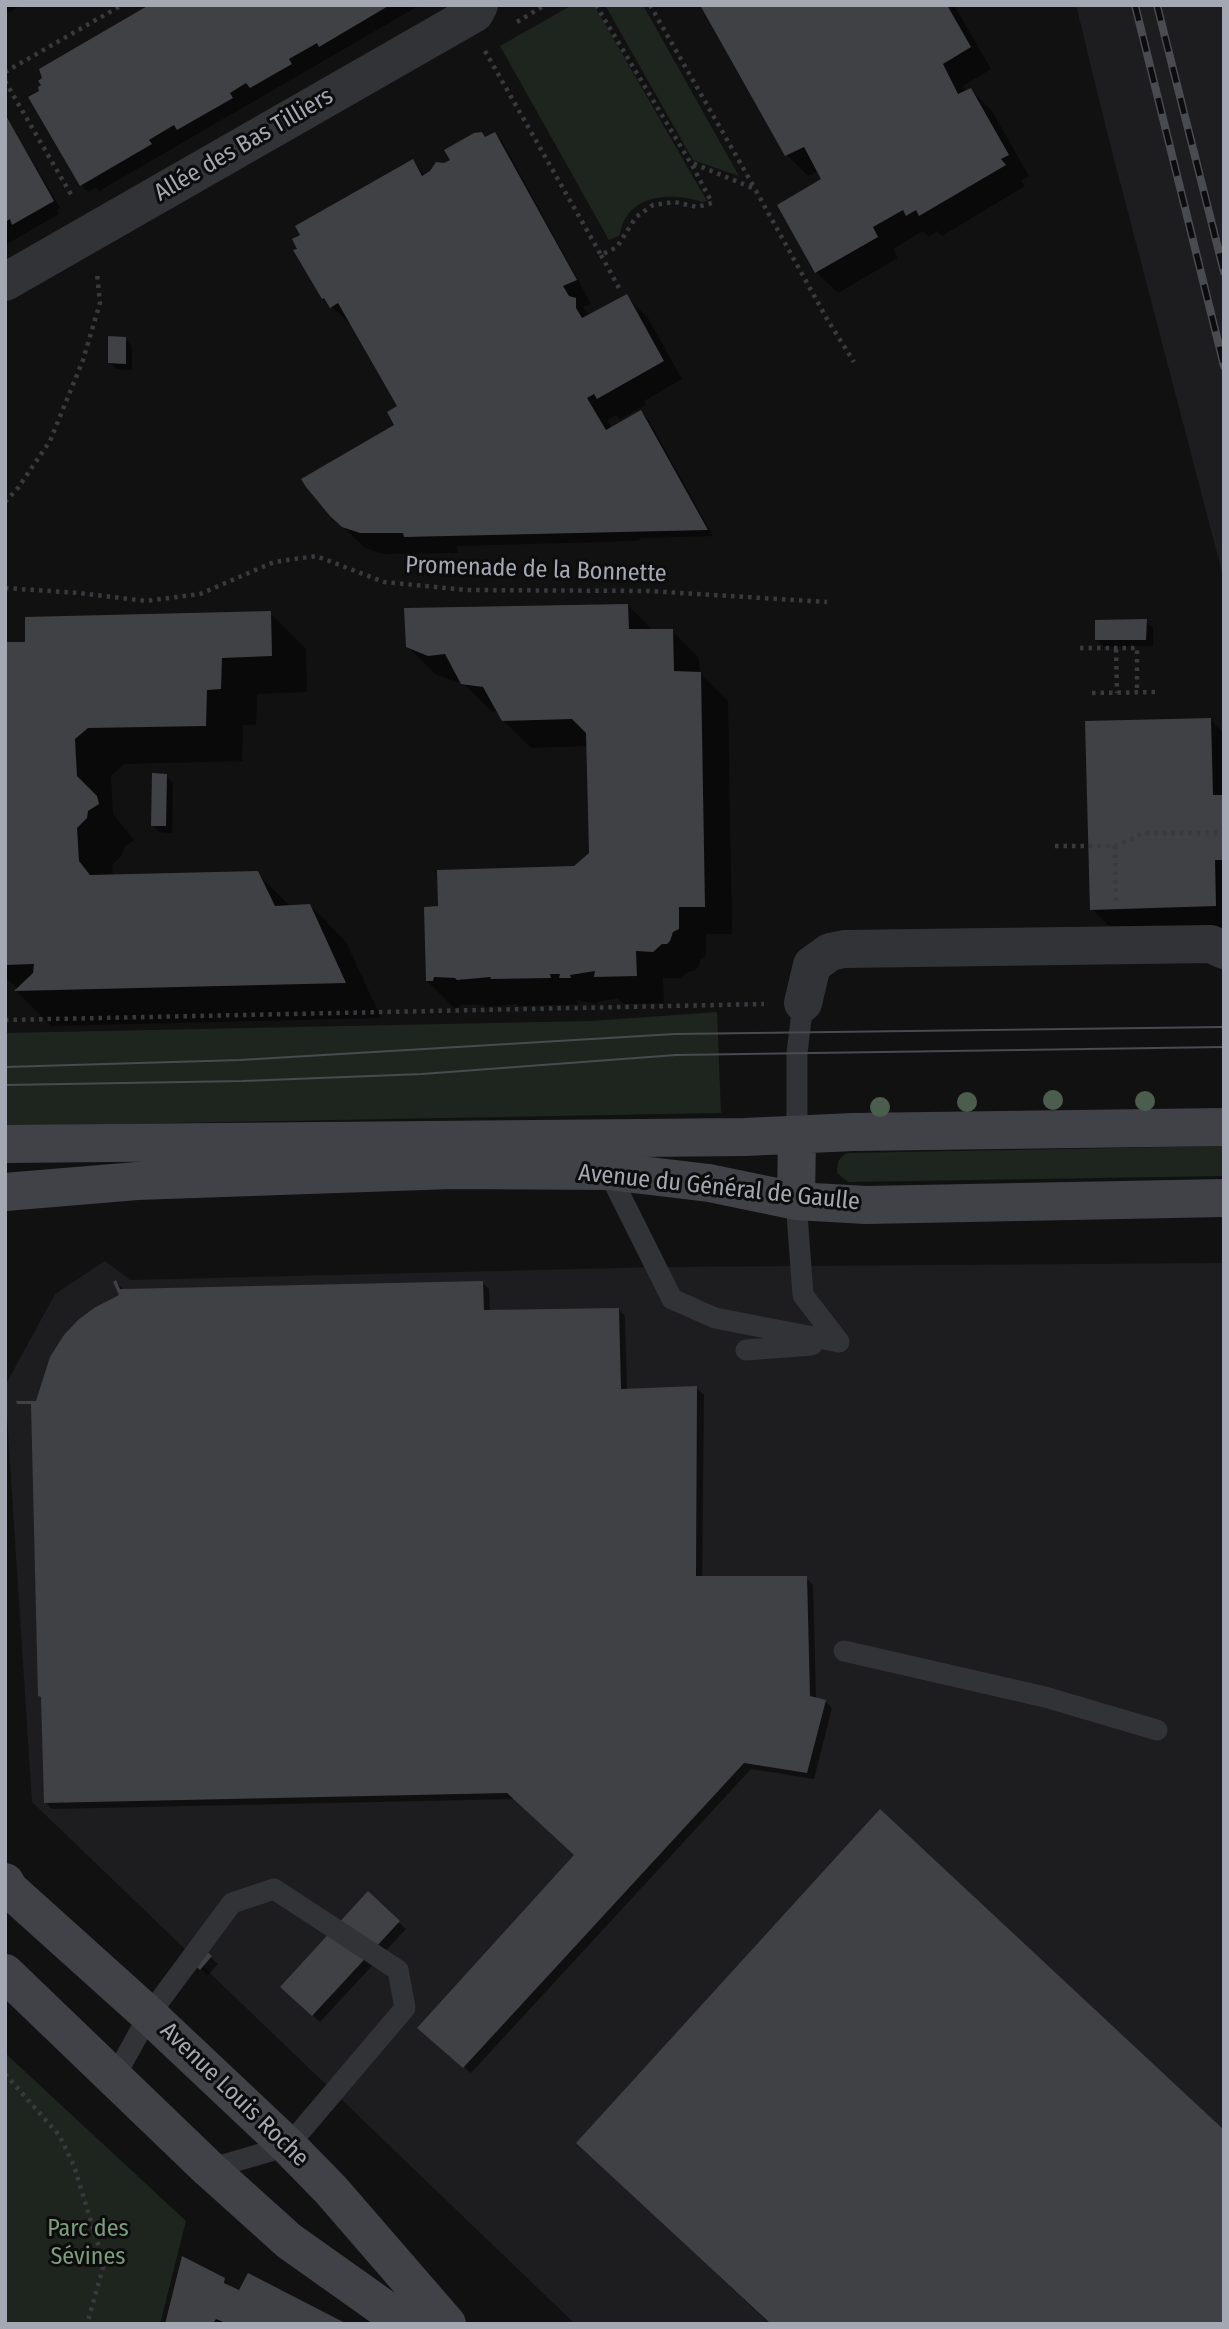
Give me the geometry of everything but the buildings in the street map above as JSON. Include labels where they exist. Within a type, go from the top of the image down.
[{"type":"main road","name":"Avenue du Général de Gaulle","points":[[5,1144],[797,1135],[1224,1126]]},
{"type":"main road","points":[[796,1201],[797,1135]]},
{"type":"main road","name":"Avenue du Général de Gaulle","points":[[5,1192],[137,1181],[452,1170],[608,1171],[709,1183],[796,1201],[866,1205],[1224,1198]]},
{"type":"main road","name":"Avenue Louis Roche","points":[[5,1882],[9,1889],[149,2015],[288,2146],[331,2190],[447,2324]]},
{"type":"main road","points":[[5,1973],[209,2169],[289,2241],[407,2324]]},
{"type":"street","name":"Allée des Bas Tilliers","points":[[5,282],[475,13],[478,5]]},
{"type":"street","points":[[803,1003],[812,965],[830,952],[844,948],[1211,944],[1224,950]]},
{"type":"lane","points":[[797,1135],[797,1053],[803,1003]]},
{"type":"lane","points":[[608,1171],[672,1300],[715,1318],[839,1342]]},
{"type":"lane","points":[[796,1201],[803,1295],[839,1342]]},
{"type":"lane","points":[[746,1350],[839,1342]]},
{"type":"lane","points":[[844,1651],[1045,1697],[1157,1730]]},
{"type":"lane","points":[[114,2078],[149,2015],[232,1903],[274,1889],[398,1970],[405,2008],[288,2146],[209,2169]]},
{"type":"path","points":[[5,72],[122,5]]},
{"type":"path","points":[[596,5],[712,203],[696,207],[676,202],[653,205],[636,217],[617,247],[601,255]]},
{"type":"path","points":[[650,5],[807,284],[854,362]]},
{"type":"path","points":[[480,43],[619,288]]},
{"type":"path","points":[[690,162],[755,189]]},
{"type":"path","name":"Promenade de la Bonnette","points":[[5,588],[146,601],[200,594],[274,562],[316,555],[384,582],[439,588],[649,591],[827,602]]},
{"type":"path","points":[[1080,648],[1137,648],[1137,692]]},
{"type":"path","points":[[1116,649],[1117,693]]},
{"type":"path","points":[[1092,693],[1158,692]]},
{"type":"path","points":[[1055,846],[1115,846],[1145,833],[1224,833],[1224,860]]},
{"type":"path","points":[[1115,846],[1116,895]]},
{"type":"path","points":[[5,1020],[575,1010],[803,1003]]},
{"type":"path","points":[[5,2074],[59,2136],[74,2166],[104,2264],[87,2324]]},
{"type":"shaded area","points":[[1076,5],[1224,5],[1224,580],[1107,132]]},
{"type":"shaded area","points":[[105,1261],[130,1280],[659,1267],[1224,1263],[1224,2324],[575,2324],[32,1802],[5,1386],[55,1294]]},
{"type":"green space","points":[[572,5],[594,5],[707,201],[682,197],[650,200],[632,210],[624,221],[619,236],[609,240],[500,46]]},
{"type":"green space","points":[[605,5],[643,5],[739,176],[693,160]]},
{"type":"green space","points":[[717,1012],[721,1113],[5,1126],[5,1033],[591,1021]]},
{"type":"green space","points":[[1224,1146],[1224,1176],[848,1182],[837,1173],[839,1161],[848,1153]]},
{"type":"green space","name":"Parc des Sévines","points":[[5,2053],[186,2221],[160,2324],[5,2324]]},
{"type":"tram line","points":[[5,1067],[240,1060],[675,1034],[1224,1027]]},
{"type":"tram line","points":[[5,1085],[243,1081],[422,1074],[676,1055],[1224,1047]]},
{"type":"railway","points":[[1135,5],[1224,366]]},
{"type":"railway","points":[[1157,5],[1224,272]]}]
